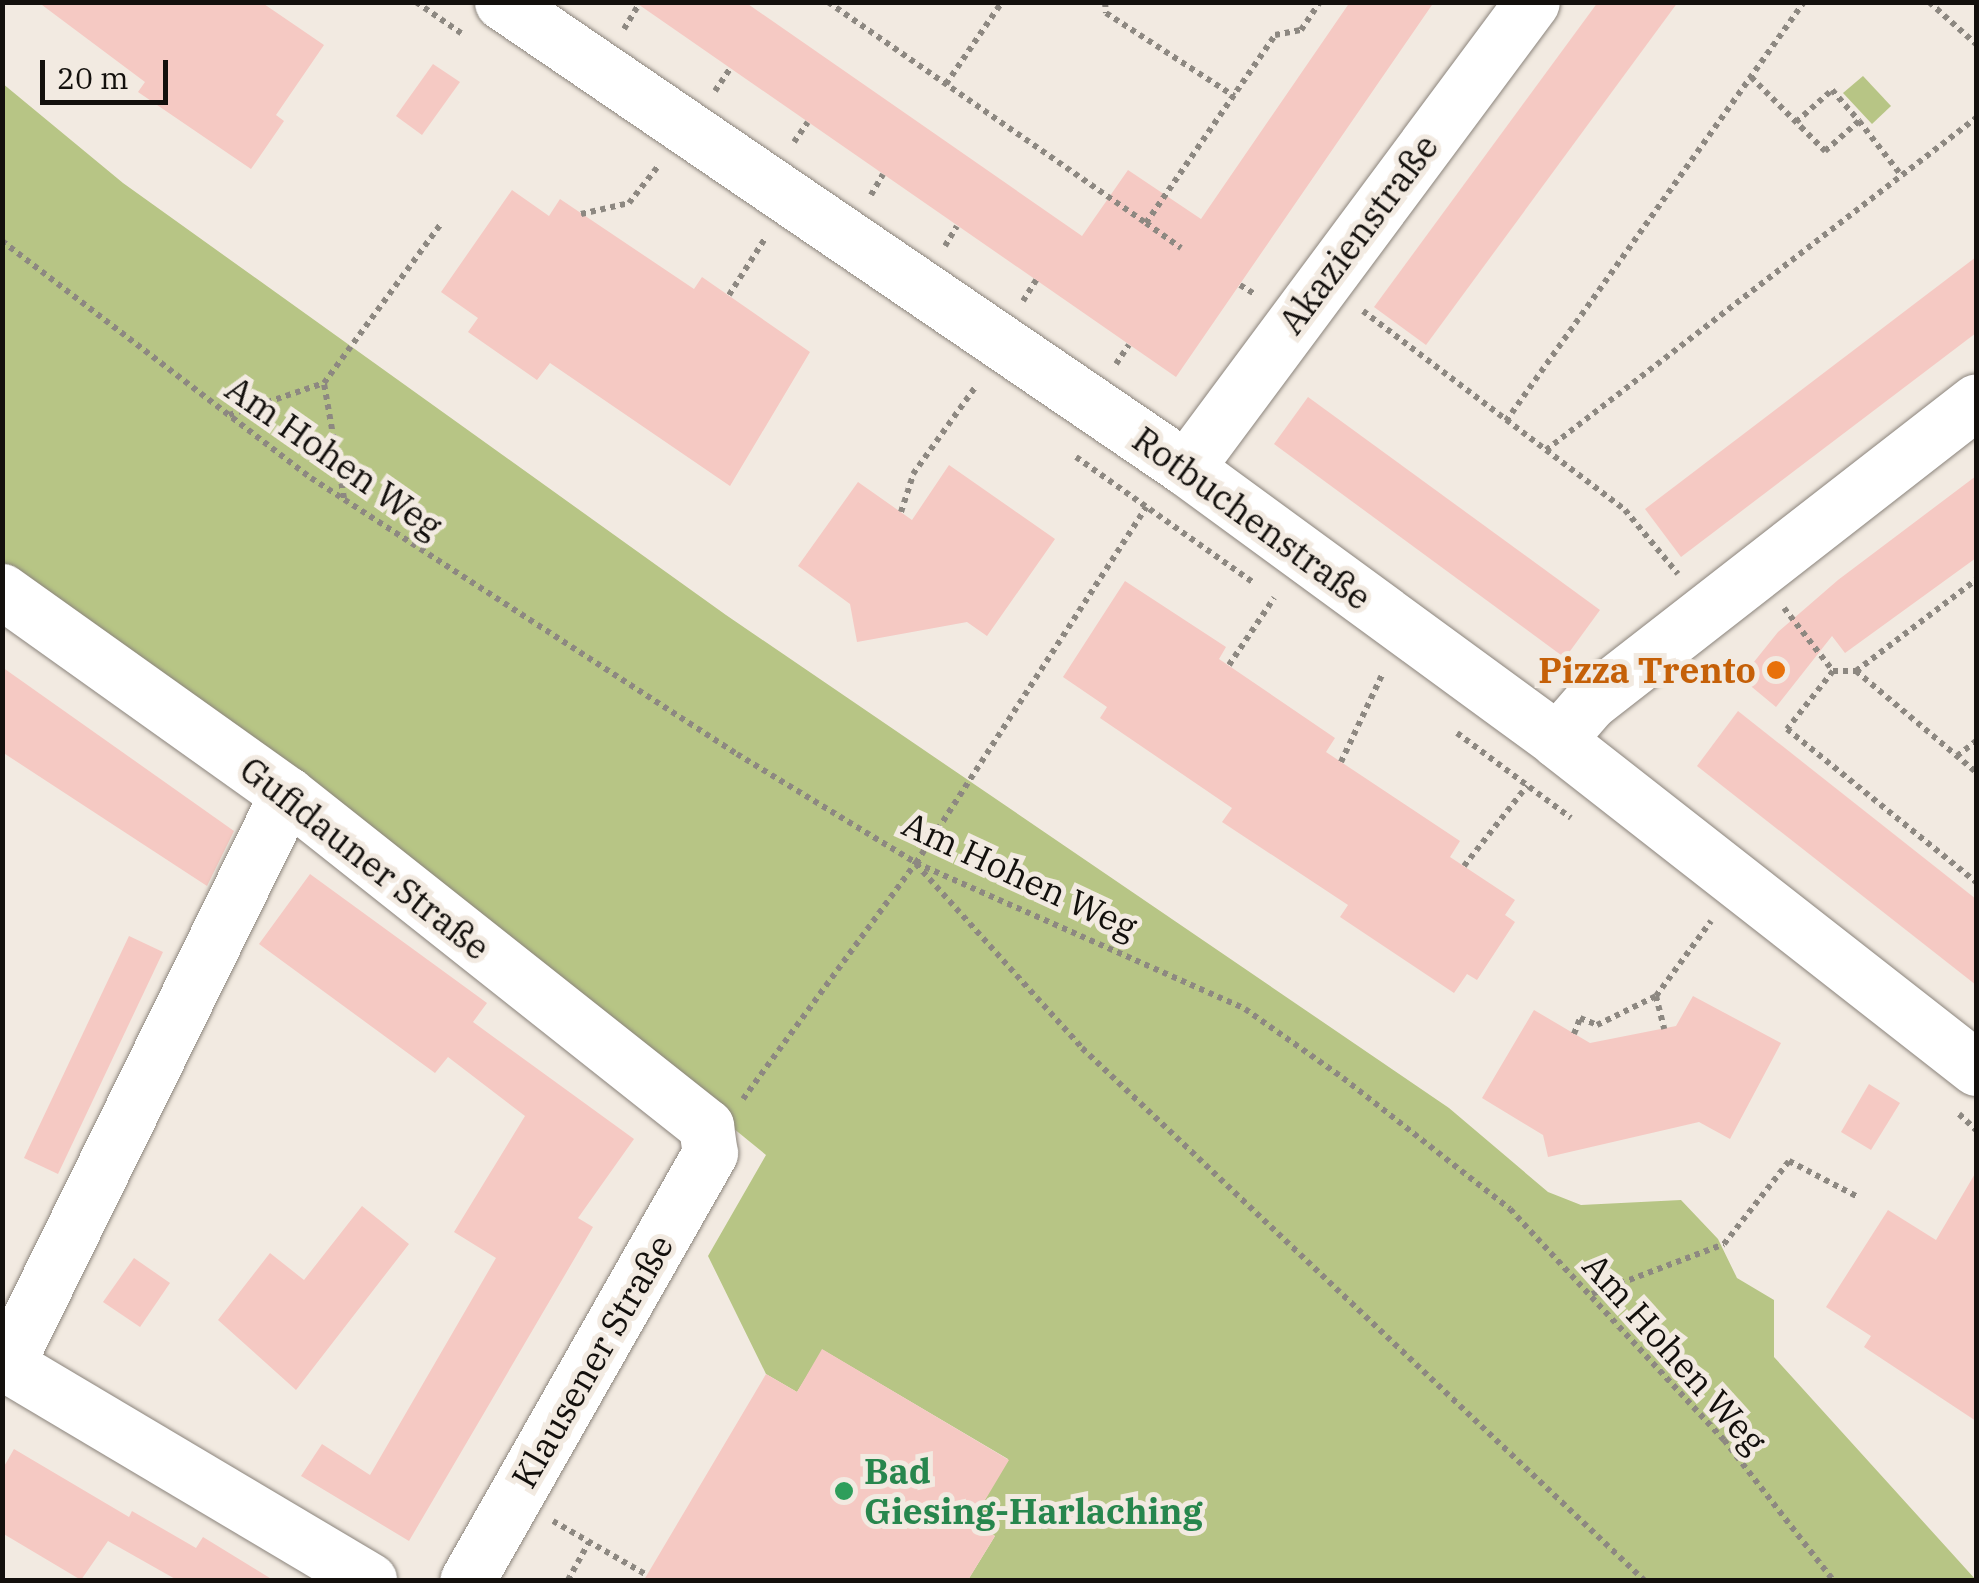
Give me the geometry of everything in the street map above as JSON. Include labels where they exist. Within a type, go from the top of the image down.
[{"type":"street","name":"Akazienstraße","points":[[1186,468],[1532,2]]},
{"type":"street","name":"Rotbuchenstraße","points":[[486,20],[1186,468],[1557,740],[1964,1089]]},
{"type":"street","points":[[1557,740],[1590,702],[1976,402]]},
{"type":"street","name":"Gufidauner Straße","points":[[4,594],[288,794],[709,1133]]},
{"type":"street","points":[[288,794],[5,1363],[369,1580]]},
{"type":"street","name":"Klausener Straße","points":[[467,1580],[709,1133]]},
{"type":"path","points":[[416,2],[486,20]]},
{"type":"path","points":[[828,2],[1181,248]]},
{"type":"path","points":[[946,84],[1002,2]]},
{"type":"path","points":[[1105,2],[1106,13],[1234,96]]},
{"type":"path","points":[[1146,223],[1275,35],[1301,30],[1320,2]]},
{"type":"path","points":[[1506,421],[1804,2]]},
{"type":"path","points":[[1929,2],[1976,44]]},
{"type":"path","points":[[1751,77],[1825,151],[1859,121]]},
{"type":"path","points":[[1796,122],[1832,90],[1902,175]]},
{"type":"path","points":[[1546,450],[1976,118]]},
{"type":"path","points":[[643,154],[675,175]]},
{"type":"path","points":[[581,214],[629,202],[660,164]]},
{"type":"path","points":[[229,416],[324,383],[440,225]]},
{"type":"path","points":[[752,226],[782,248]]},
{"type":"path","points":[[729,296],[766,236]]},
{"type":"path","name":"Am Hohen Weg","points":[[2,241],[344,499],[916,863],[1245,1009],[1510,1208],[1724,1440],[1834,1580]]},
{"type":"path","points":[[1323,279],[1626,510],[1707,610]]},
{"type":"path","points":[[960,374],[992,397]]},
{"type":"path","points":[[324,383],[344,499]]},
{"type":"path","points":[[900,512],[913,474],[976,386]]},
{"type":"path","points":[[1069,452],[1290,608]]},
{"type":"path","points":[[709,1133],[738,1106],[916,863],[1146,507],[1186,468]]},
{"type":"path","points":[[1755,572],[1833,671]]},
{"type":"path","points":[[1833,671],[1856,671],[1976,580]]},
{"type":"path","points":[[1229,665],[1274,598]]},
{"type":"path","points":[[1374,668],[1397,686]]},
{"type":"path","points":[[1833,671],[1787,730],[1976,882]]},
{"type":"path","points":[[1856,671],[1976,772]]},
{"type":"path","points":[[1341,762],[1382,675]]},
{"type":"path","points":[[1440,720],[1587,830]]},
{"type":"path","points":[[1957,756],[1976,741]]},
{"type":"path","points":[[1464,866],[1528,786]]},
{"type":"path","points":[[916,863],[1082,1048],[1644,1580]]},
{"type":"path","points":[[1702,912],[1727,932]]},
{"type":"path","points":[[1574,1034],[1580,1018],[1597,1025],[1656,996],[1711,920]]},
{"type":"path","points":[[1656,996],[1664,1028]]},
{"type":"path","points":[[1964,1089],[1976,1130]]},
{"type":"path","points":[[1591,1294],[1724,1244],[1788,1161],[1856,1196]]},
{"type":"path","points":[[513,1498],[647,1575]]},
{"type":"path","points":[[568,1580],[589,1542]]},
{"type":"green space","points":[[1863,76],[1891,106],[1872,124],[1843,93]]},
{"type":"green space","points":[[2,83],[123,183],[726,615],[1449,1108],[1548,1192],[1581,1205],[1681,1200],[1718,1239],[1737,1278],[1774,1300],[1774,1357],[1976,1580],[968,1580],[995,1536],[972,1522],[1008,1459],[823,1350],[797,1392],[766,1374],[708,1256],[766,1155],[308,782],[3,567]]},
{"type":"building","points":[[38,2],[261,2],[324,45],[276,115],[284,121],[251,169],[138,92],[145,82]]},
{"type":"building","points":[[635,2],[745,2],[1082,236],[1128,170],[1201,219],[1350,2],[1434,2],[1176,377]]},
{"type":"building","points":[[1598,2],[1678,2],[1426,345],[1374,307]]},
{"type":"building","points":[[433,64],[460,82],[422,135],[396,116]]},
{"type":"building","points":[[512,190],[549,216],[560,199],[694,289],[702,277],[810,352],[730,486],[550,363],[537,380],[468,332],[478,318],[441,292]]},
{"type":"building","points":[[1976,257],[1976,333],[1681,557],[1645,509]]},
{"type":"building","points":[[1308,397],[1600,610],[1565,658],[1274,444]]},
{"type":"building","points":[[949,465],[1055,539],[987,636],[967,622],[857,642],[850,604],[798,566],[858,482],[912,520]]},
{"type":"building","points":[[1976,476],[1976,558],[1845,653],[1832,636],[1776,707],[1741,678],[1778,632],[1838,580]]},
{"type":"building","points":[[1125,581],[1226,647],[1219,659],[1335,738],[1326,752],[1460,841],[1450,857],[1515,900],[1505,915],[1515,922],[1477,980],[1467,974],[1454,993],[1340,917],[1348,905],[1222,822],[1232,808],[1100,718],[1107,707],[1063,677]]},
{"type":"building","points":[[2,667],[234,831],[207,886],[2,752]]},
{"type":"building","points":[[1738,711],[1976,899],[1976,985],[1697,766]]},
{"type":"building","points":[[310,874],[487,1003],[473,1022],[634,1139],[578,1218],[593,1227],[409,1541],[301,1476],[322,1444],[370,1475],[496,1258],[454,1232],[525,1116],[448,1057],[435,1073],[259,944]]},
{"type":"building","points":[[129,936],[163,952],[58,1174],[24,1158]]},
{"type":"building","points":[[1693,996],[1781,1043],[1730,1139],[1699,1122],[1548,1157],[1543,1135],[1482,1098],[1534,1010],[1590,1043],[1676,1026]]},
{"type":"building","points":[[1869,1084],[1900,1103],[1871,1150],[1841,1132]]},
{"type":"building","points":[[1976,1172],[1976,1421],[1864,1347],[1871,1336],[1826,1307],[1888,1210],[1936,1240]]},
{"type":"building","points":[[362,1206],[409,1244],[296,1390],[218,1320],[270,1253],[304,1280]]},
{"type":"building","points":[[134,1258],[170,1283],[140,1327],[103,1302]]},
{"type":"building","name":"Bad Giesing-Harlaching","points":[[822,1349],[1009,1460],[972,1522],[995,1536],[968,1580],[644,1580],[766,1374],[797,1392]]},
{"type":"building","points":[[14,1449],[129,1517],[132,1511],[196,1548],[203,1537],[273,1580],[177,1580],[108,1541],[81,1580],[2,1533],[2,1470]]},
{"type":"place","name":"Pizza Trento","points":[[1776,670]]},
{"type":"place","name":"Bad Giesing-Harlaching","points":[[844,1491]]}]
